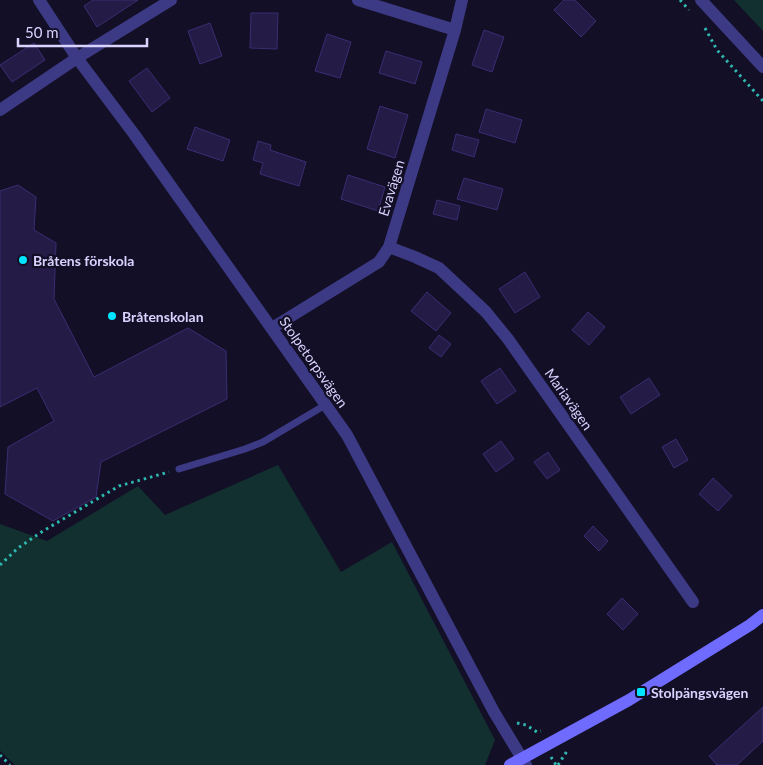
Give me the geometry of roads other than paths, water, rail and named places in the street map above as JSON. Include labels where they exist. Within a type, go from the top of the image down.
[{"type":"main road","points":[[519,763],[629,700],[763,615]]},
{"type":"street","name":"Stolpetorpsvägen","points":[[39,0],[78,58],[327,404],[347,435],[494,712],[519,763]]},
{"type":"street","points":[[0,110],[78,58],[171,0]]},
{"type":"street","points":[[358,0],[455,30]]},
{"type":"street","name":"Evavägen","points":[[272,328],[379,262],[389,247],[455,30],[462,0]]},
{"type":"street","points":[[701,0],[763,66]]},
{"type":"street","name":"Mariavägen","points":[[389,247],[439,268],[486,312],[508,339],[693,602]]},
{"type":"lane","points":[[180,469],[245,450],[263,442],[327,404]]},
{"type":"place","name":"Bråtens förskola","points":[[23,260]]},
{"type":"place","name":"Bråtenskolan","points":[[112,316]]},
{"type":"place","name":"Stolpängsvägen","points":[[641,692]]}]
